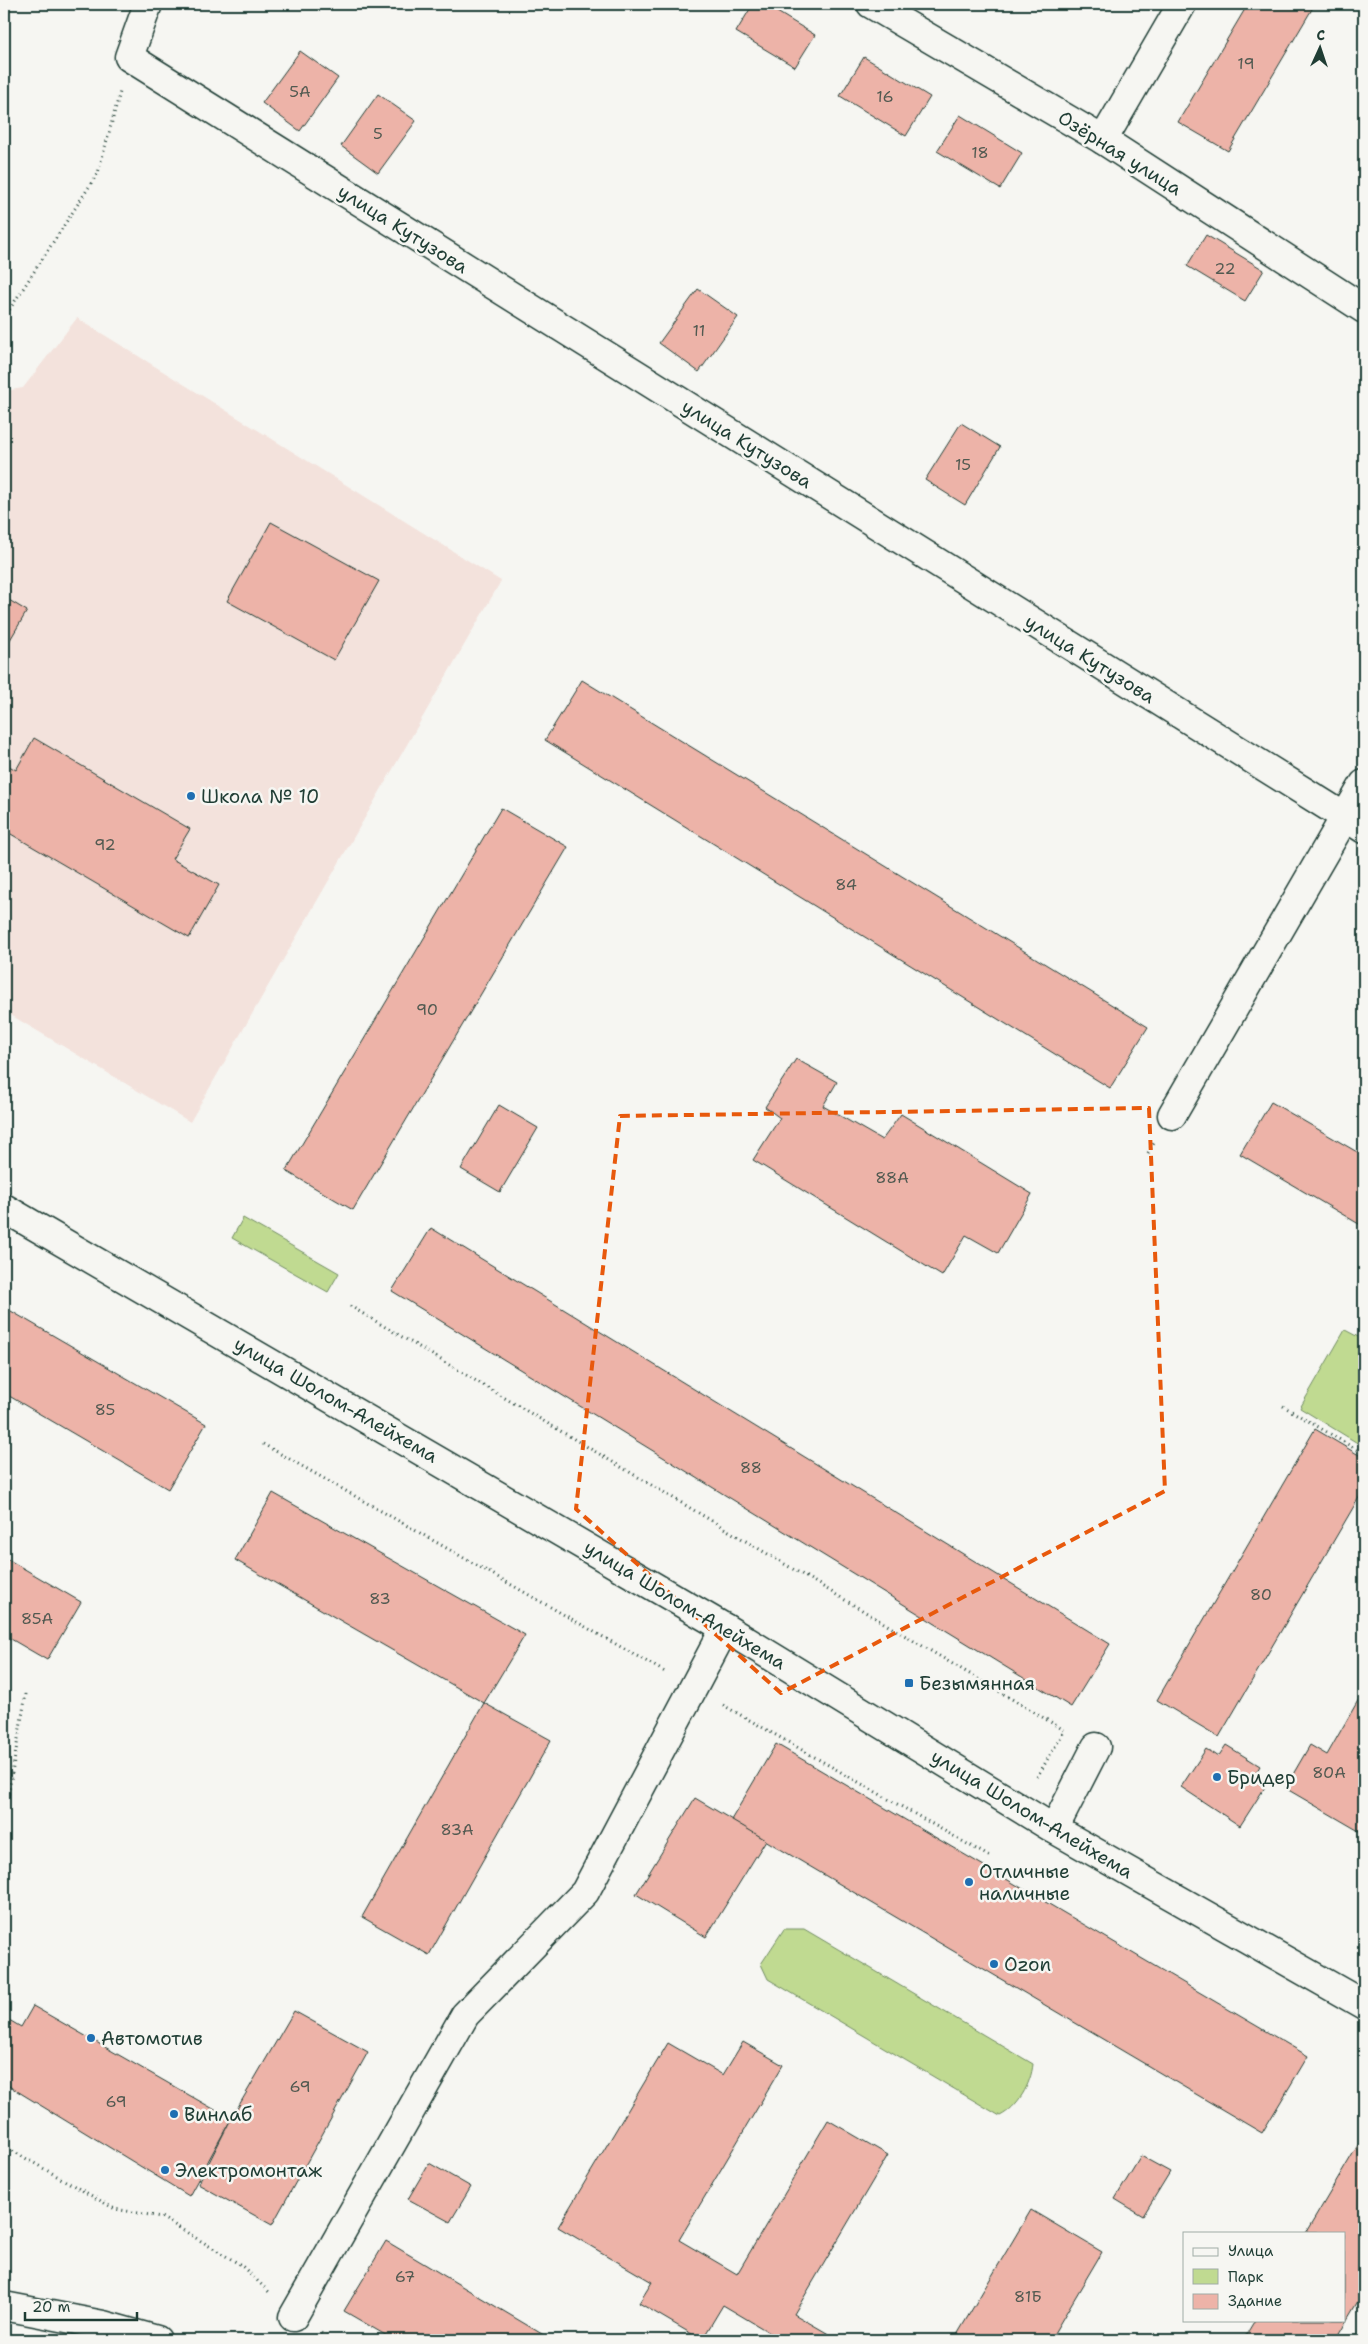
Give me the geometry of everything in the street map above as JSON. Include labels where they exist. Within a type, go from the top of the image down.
[{"type":"main road","points":[[129,58],[148,4]]},
{"type":"main road","name":"Озёрная улица","points":[[871,4],[1103,140],[1364,309]]},
{"type":"main road","points":[[1103,140],[1182,4]]},
{"type":"main road","name":"улица Кутузова","points":[[129,58],[1354,824]]},
{"type":"main road","points":[[1172,1115],[1354,824],[1364,784]]},
{"type":"main road","name":"улица Шолом-Алейхема","points":[[4,1208],[726,1628],[1054,1829],[1364,2005]]},
{"type":"main road","points":[[293,2317],[465,2015],[585,1892],[726,1628]]},
{"type":"main road","points":[[1054,1829],[1096,1747]]},
{"type":"main road","points":[[4,2306],[103,2325],[157,2340]]},
{"type":"path","points":[[4,318],[98,173],[129,58]]},
{"type":"path","points":[[350,1306],[1064,1730]]},
{"type":"path","points":[[1284,1406],[1364,1454]]},
{"type":"path","points":[[264,1444],[992,1858]]},
{"type":"path","points":[[4,1818],[26,1694]]},
{"type":"path","points":[[4,2146],[115,2209],[161,2217],[241,2264],[293,2317]]},
{"type":"highlighted area","points":[[1149,1108],[1165,1491],[781,1693],[576,1509],[620,1116]]},
{"type":"shaded area","name":"Школа № 10","points":[[77,318],[501,581],[190,1122],[4,1011],[4,391],[23,388]]},
{"type":"green space","points":[[243,1218],[339,1273],[328,1292],[232,1238]]},
{"type":"green space","points":[[1345,1330],[1364,1340],[1364,1447],[1300,1408]]},
{"type":"green space","points":[[784,1929],[804,1929],[1033,2064],[1030,2079],[1018,2101],[1000,2116],[768,1979],[761,1964]]},
{"type":"building","points":[[753,4],[764,4],[815,35],[795,67],[736,32]]},
{"type":"building","points":[[1248,4],[1315,4],[1228,151],[1178,122]]},
{"type":"building","points":[[300,51],[338,78],[300,131],[262,103]]},
{"type":"building","points":[[864,57],[930,97],[906,136],[840,96]]},
{"type":"building","points":[[378,94],[416,121],[378,173],[341,146]]},
{"type":"building","points":[[960,115],[1022,153],[1000,189],[937,151]]},
{"type":"building","points":[[1206,235],[1264,270],[1245,301],[1187,266]]},
{"type":"building","points":[[698,289],[738,317],[699,372],[659,343]]},
{"type":"building","points":[[961,423],[1000,447],[965,505],[925,480]]},
{"type":"building","points":[[271,522],[379,581],[334,660],[227,601]]},
{"type":"building","points":[[4,597],[27,611],[4,650]]},
{"type":"building","points":[[582,680],[1148,1027],[1110,1088],[545,740]]},
{"type":"building","points":[[34,738],[190,829],[172,859],[219,885],[189,938],[4,830],[4,763],[16,770]]},
{"type":"building","points":[[501,808],[568,847],[353,1210],[286,1171]]},
{"type":"building","points":[[796,1059],[837,1082],[823,1106],[882,1140],[901,1114],[1032,1194],[998,1253],[966,1235],[942,1276],[753,1160],[780,1118],[765,1107]]},
{"type":"building","points":[[1271,1102],[1364,1156],[1364,1227],[1240,1154]]},
{"type":"building","points":[[499,1105],[538,1128],[500,1192],[461,1169]]},
{"type":"building","points":[[431,1228],[1110,1644],[1071,1707],[392,1291]]},
{"type":"building","points":[[4,1307],[206,1424],[168,1489],[4,1393]]},
{"type":"building","points":[[1315,1429],[1364,1458],[1364,1489],[1219,1737],[1157,1700]]},
{"type":"building","points":[[273,1493],[525,1635],[484,1703],[235,1560]]},
{"type":"building","points":[[4,1557],[81,1602],[47,1660],[4,1635]]},
{"type":"building","points":[[1364,1690],[1364,1834],[1285,1788],[1310,1745],[1327,1755]]},
{"type":"building","points":[[484,1703],[551,1740],[429,1955],[362,1917]]},
{"type":"building","points":[[776,1744],[1308,2056],[1262,2133],[731,1820]]},
{"type":"building","points":[[1226,1745],[1260,1766],[1252,1779],[1265,1787],[1240,1826],[1181,1787],[1206,1749],[1218,1757]]},
{"type":"building","points":[[695,1798],[766,1840],[706,1937],[636,1894]]},
{"type":"building","points":[[33,2006],[231,2119],[189,2196],[4,2083],[4,2017],[21,2027]]},
{"type":"building","points":[[294,2011],[368,2052],[272,2225],[198,2184],[231,2119]]},
{"type":"building","points":[[743,2042],[783,2065],[679,2240],[737,2274],[828,2120],[888,2155],[794,2314],[839,2340],[782,2340],[723,2305],[702,2340],[639,2303],[652,2282],[558,2227],[668,2043],[723,2075]]},
{"type":"building","points":[[1364,2135],[1364,2291],[1346,2321],[1346,2232],[1307,2232]]},
{"type":"building","points":[[1141,2156],[1170,2172],[1143,2216],[1115,2199]]},
{"type":"building","points":[[429,2163],[471,2187],[450,2222],[408,2199]]},
{"type":"building","points":[[1031,2210],[1102,2252],[1050,2340],[954,2340]]},
{"type":"building","points":[[386,2241],[552,2340],[394,2340],[344,2311]]},
{"type":"building","points":[[1254,2322],[1346,2322],[1335,2340],[1243,2340]]},
{"type":"place","name":"Школа № 10","points":[[191,796]]},
{"type":"place","name":"Безымянная","points":[[909,1683]]},
{"type":"place","name":"Бридер","points":[[1217,1777]]},
{"type":"place","name":"Отличные наличные","points":[[969,1882]]},
{"type":"place","name":"Ozon","points":[[994,1964]]},
{"type":"place","name":"Автомотив","points":[[91,2038]]},
{"type":"place","name":"Винлаб","points":[[174,2114]]},
{"type":"place","name":"Электромонтаж","points":[[165,2170]]}]
